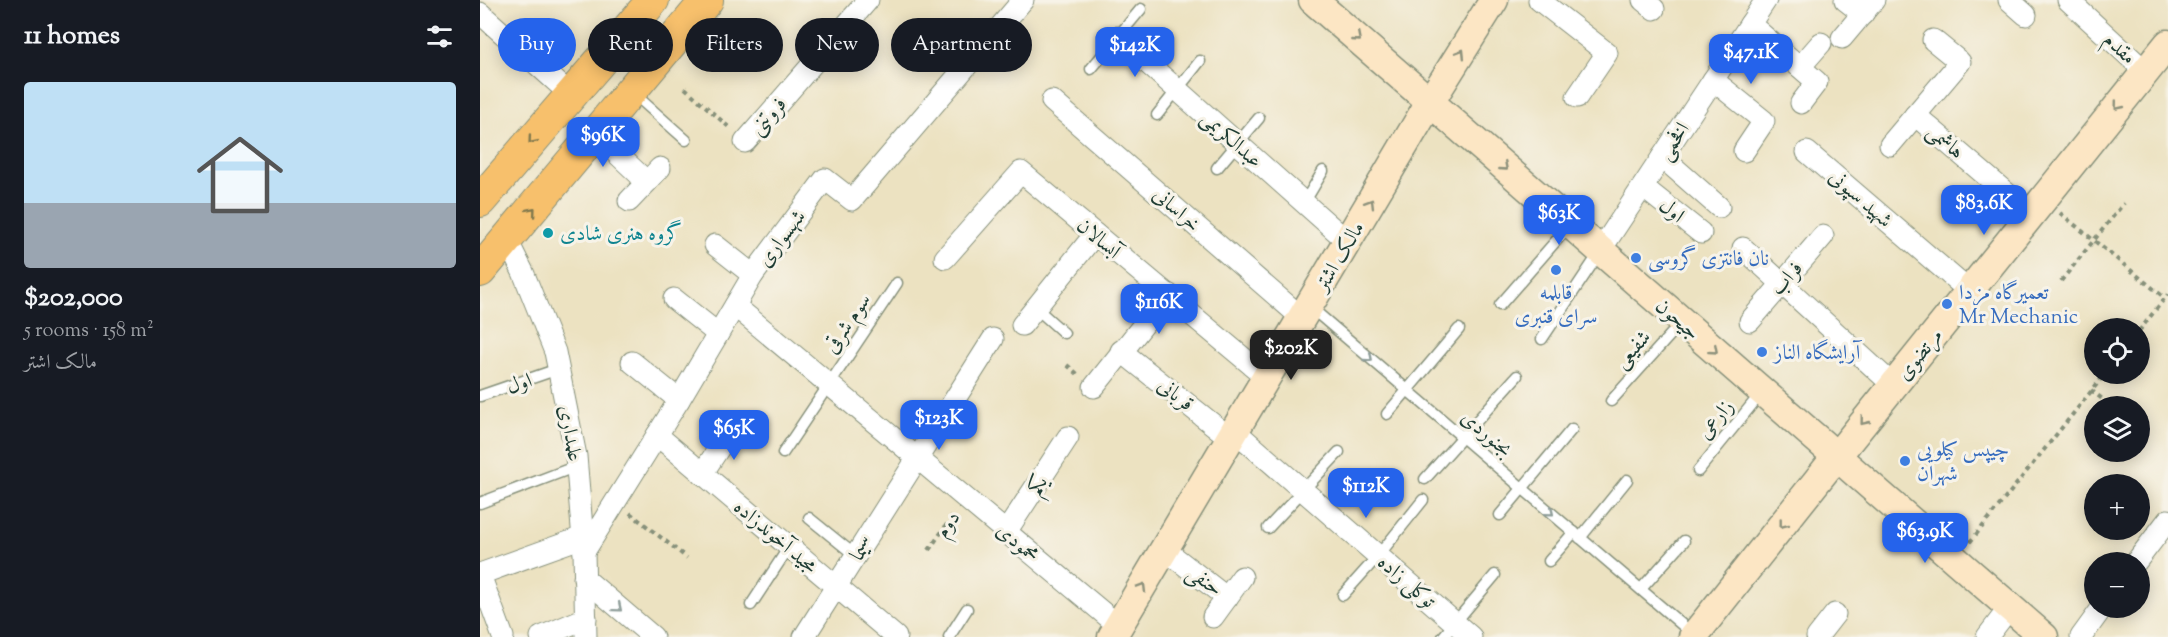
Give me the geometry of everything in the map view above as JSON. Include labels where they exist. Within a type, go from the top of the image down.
[{"type":"main road","points":[[483,192],[653,0]]},
{"type":"main road","points":[[480,271],[707,0]]},
{"type":"main road","name":"جیحون","points":[[1313,0],[2044,637]]},
{"type":"main road","name":"مالک اشتر","points":[[1115,631],[1430,102],[1494,0]]},
{"type":"main road","name":"مرتضوی","points":[[1694,636],[2168,44]]},
{"type":"street","name":"فروتنی","points":[[745,142],[868,0]]},
{"type":"street","name":"شهسواری","points":[[583,544],[615,501],[680,400],[753,275],[825,179],[852,200],[1023,0]]},
{"type":"street","points":[[1539,0],[1607,53],[1576,97]]},
{"type":"street","name":"افخمی","points":[[1600,251],[1766,0]]},
{"type":"street","points":[[1842,38],[1869,7],[1845,0]]},
{"type":"street","points":[[2009,0],[2026,15]]},
{"type":"street","name":"مقدم","points":[[2068,0],[2146,72]]},
{"type":"street","points":[[480,13],[571,95]]},
{"type":"street","points":[[1750,24],[1817,82],[1801,103]]},
{"type":"street","name":"عبدالکریمی","points":[[1118,37],[1347,241]]},
{"type":"street","points":[[1890,144],[1960,62],[1933,40]]},
{"type":"street","points":[[1800,67],[1821,43]]},
{"type":"street","points":[[1713,80],[1764,121],[1744,151]]},
{"type":"street","name":"خراسانی","points":[[1052,101],[1305,312]]},
{"type":"street","name":"هاشمی","points":[[1915,115],[2037,206]]},
{"type":"street","points":[[596,134],[654,175],[629,201]]},
{"type":"street","name":"شهید سپونی","points":[[1807,152],[1969,291]]},
{"type":"street","points":[[1662,158],[1719,207]]},
{"type":"street","name":"آبسالان","points":[[945,258],[1021,171],[1266,377]]},
{"type":"street","name":"اول","points":[[1642,187],[1701,234]]},
{"type":"street","points":[[1022,325],[1095,234]]},
{"type":"street","name":"فراب","points":[[1750,321],[1823,236]]},
{"type":"street","name":"علمداری","points":[[507,240],[523,272],[555,352],[577,466],[586,628]]},
{"type":"street","points":[[715,245],[753,275]]},
{"type":"street","points":[[1743,248],[1893,385]]},
{"type":"street","points":[[1094,387],[1168,294]]},
{"type":"street","points":[[674,299],[718,334]]},
{"type":"street","name":"محمودی","points":[[735,306],[1006,532],[1115,631]]},
{"type":"street","points":[[917,458],[993,339]]},
{"type":"street","name":"قربانی","points":[[1121,351],[1233,434]]},
{"type":"street","points":[[632,362],[680,400]]},
{"type":"street","points":[[702,474],[733,427]]},
{"type":"street","name":"توکلی زاده","points":[[1233,434],[1378,556],[1457,632]]},
{"type":"street","name":"مجید آخوندزاده","points":[[657,435],[896,637]]},
{"type":"street","name":"یکم","points":[[1006,532],[1068,437]]},
{"type":"street","name":"سیما","points":[[804,637],[917,458]]},
{"type":"street","points":[[2144,552],[2168,520]]},
{"type":"street","points":[[503,637],[480,574],[583,544]]},
{"type":"street","name":"حنفی","points":[[1164,549],[1227,598],[1242,578]]},
{"type":"street","points":[[584,578],[642,634]]},
{"type":"street","points":[[1213,617],[1227,598]]},
{"type":"street","points":[[1987,637],[2010,607]]},
{"type":"street","points":[[1817,637],[1836,614]]},
{"type":"street","points":[[2081,637],[2095,618]]},
{"type":"street","points":[[541,637],[586,628]]},
{"type":"lane","points":[[1091,69],[1141,9]]},
{"type":"lane","points":[[1157,115],[1179,91],[1200,61]]},
{"type":"lane","points":[[631,91],[686,140]]},
{"type":"lane","points":[[1217,168],[1259,118]]},
{"type":"lane","points":[[1304,203],[1323,171]]},
{"type":"lane","points":[[1500,305],[1570,225]]},
{"type":"lane","points":[[1542,339],[1600,251]]},
{"type":"lane","name":"سوم شرقی","points":[[783,453],[897,283]]},
{"type":"lane","points":[[1036,308],[1064,333]]},
{"type":"lane","name":"بجنوردی","points":[[1305,312],[1407,390],[1694,636]]},
{"type":"lane","name":"شفیعی","points":[[1611,401],[1682,322]]},
{"type":"lane","points":[[1387,414],[1459,329]]},
{"type":"lane","name":"اول","points":[[480,396],[558,369]]},
{"type":"lane","points":[[1425,479],[1517,376]]},
{"type":"lane","name":"زارعی","points":[[1698,471],[1762,392]]},
{"type":"lane","points":[[1500,515],[1572,429]]},
{"type":"lane","points":[[1268,528],[1339,453]]},
{"type":"lane","points":[[480,503],[577,466]]},
{"type":"lane","points":[[1549,561],[1577,535],[1627,480]]},
{"type":"lane","points":[[1343,595],[1423,500]]},
{"type":"lane","points":[[809,518],[856,556]]},
{"type":"lane","points":[[1641,589],[1684,541]]},
{"type":"lane","points":[[751,605],[789,547]]},
{"type":"lane","points":[[1457,632],[1495,574]]},
{"type":"lane","points":[[949,637],[967,609]]},
{"type":"path","name":"فروتنی","points":[[685,88],[745,142]]},
{"type":"path","points":[[2061,281],[2124,203]]},
{"type":"path","points":[[2037,206],[2094,240],[2167,296],[2149,318]]},
{"type":"path","points":[[1955,560],[2096,384]]},
{"type":"path","points":[[2091,390],[2098,396]]},
{"type":"path","name":"دوم","points":[[929,550],[965,498]]},
{"type":"path","points":[[615,501],[687,558]]},
{"type":"place","name":"گروه هنری شادی","points":[[548,233]]},
{"type":"place","name":"نان فانتزی گروسی","points":[[1636,258]]},
{"type":"place","name":"قابلمه سرای قنبری","points":[[1556,270]]},
{"type":"place","name":"تعمیرگاه مزدا Mr Mechanic","points":[[1947,304]]},
{"type":"place","name":"آرایشگاه الناز","points":[[1762,352]]},
{"type":"place","name":"چیپس کیلویی شهران","points":[[1905,461]]}]
